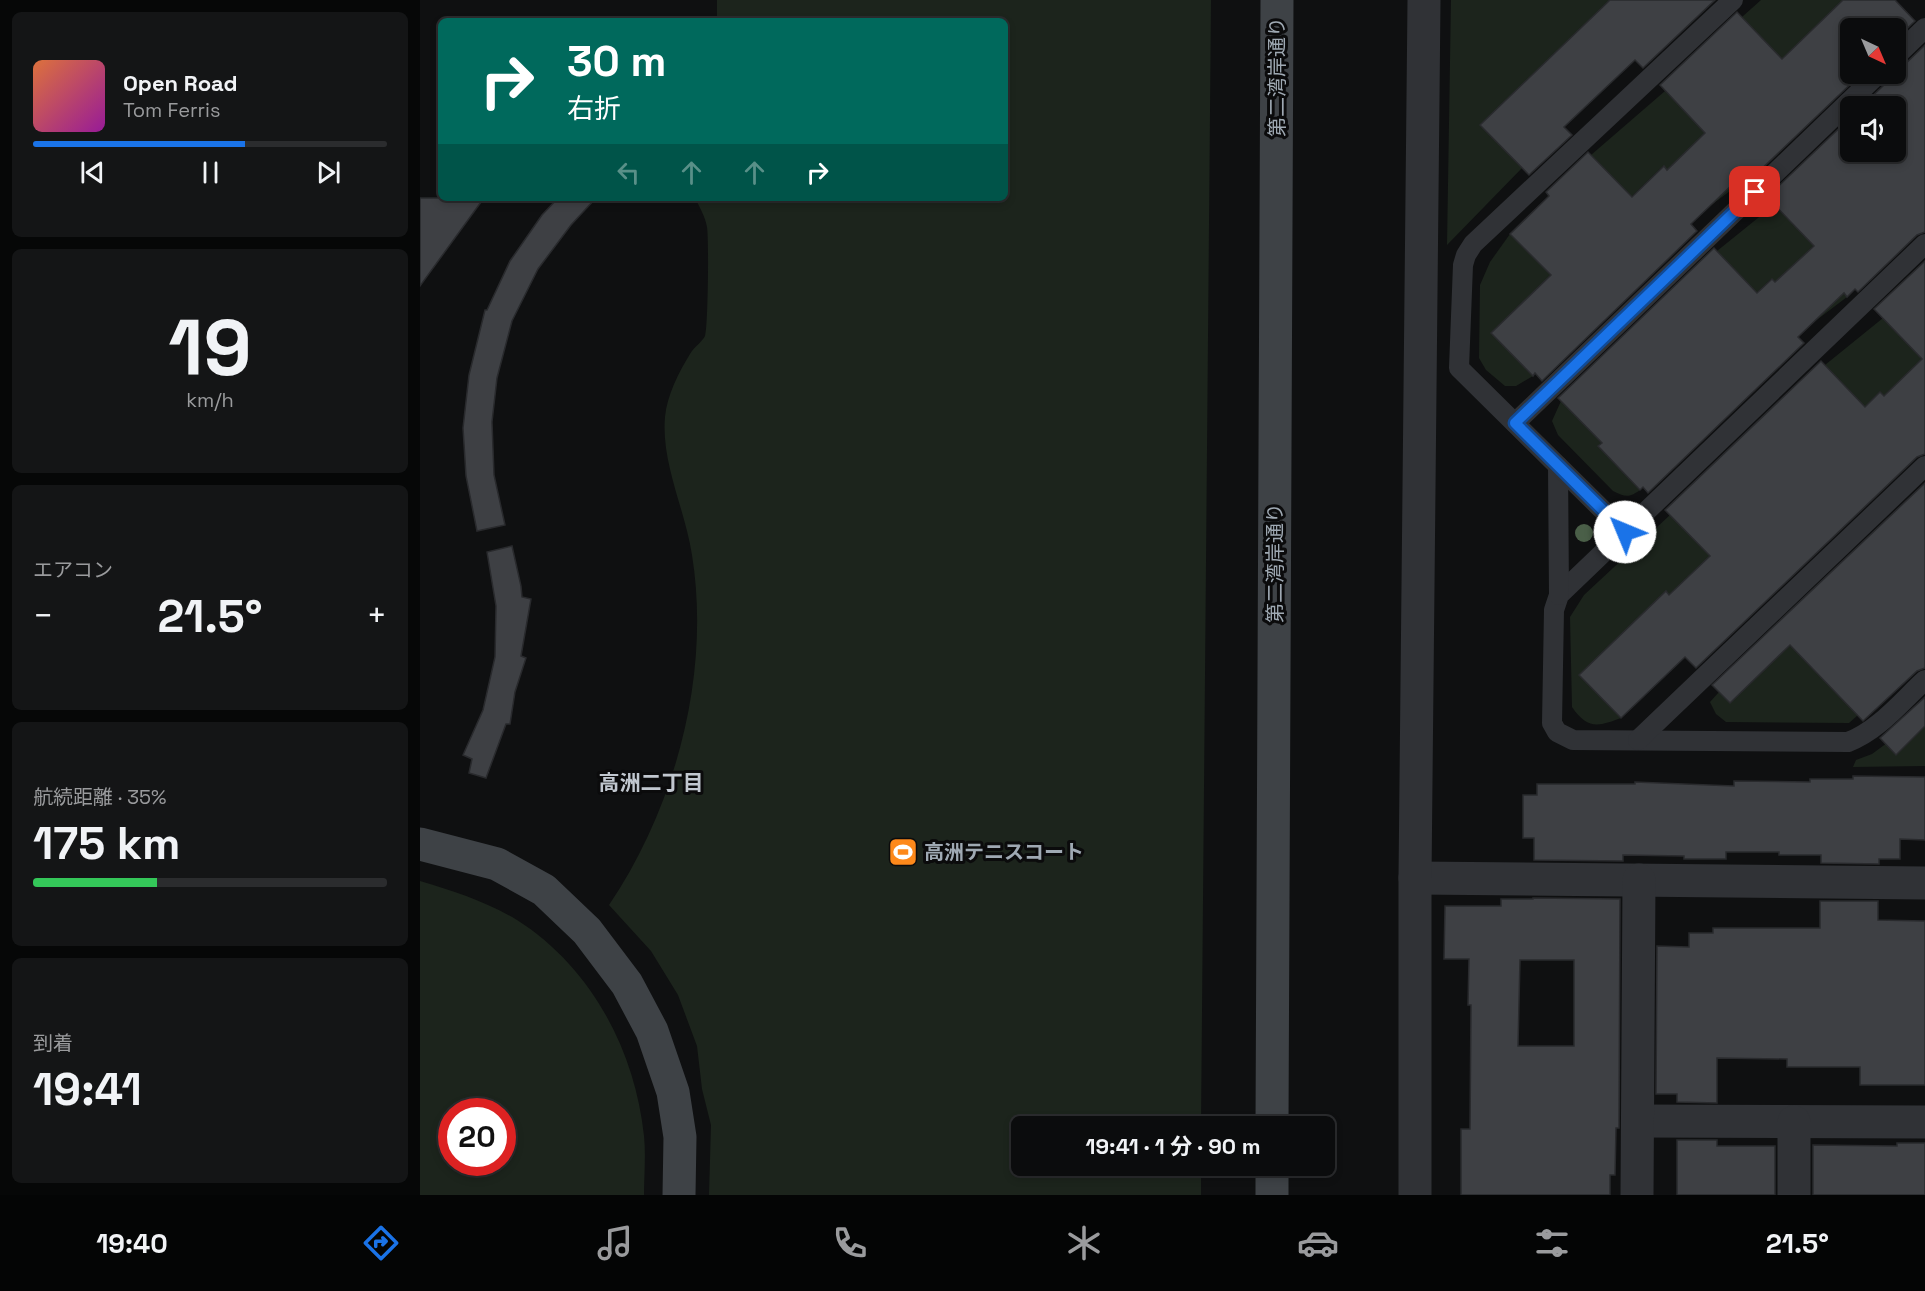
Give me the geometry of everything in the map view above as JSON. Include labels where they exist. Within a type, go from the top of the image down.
[{"type":"street","name":"第二湾岸通り","points":[[1272,1116],[1277,0]]},
{"type":"street","points":[[1415,1195],[1415,878],[1424,0]]},
{"type":"street","points":[[420,844],[497,864],[544,890],[586,931],[627,984],[652,1031],[673,1092],[680,1137],[679,1195]]},
{"type":"street","points":[[1415,878],[1925,883]]},
{"type":"street","points":[[1637,1195],[1639,880]]},
{"type":"street","points":[[1638,1122],[1925,1122]]},
{"type":"street","points":[[1794,1122],[1794,1195]]},
{"type":"street","points":[[1272,1176],[1272,1195]]},
{"type":"lane","points":[[1625,532],[1459,368],[1462,265],[1473,244],[1733,0]]},
{"type":"lane","points":[[1906,46],[1925,28]]},
{"type":"lane","points":[[1515,423],[1868,84]]},
{"type":"lane","points":[[1559,595],[1925,244]]},
{"type":"lane","points":[[1558,466],[1559,595],[1554,610],[1552,723],[1557,732],[1573,740],[1848,742],[1860,738],[1874,727],[1925,680]]},
{"type":"lane","points":[[1638,740],[1925,466]]},
{"type":"shaded area","points":[[717,0],[1211,0],[1201,1116],[1011,1116],[1011,1176],[1201,1176],[1201,1195],[709,1195],[711,1125],[702,1089],[697,1046],[678,995],[651,951],[609,905],[633,866],[670,782],[683,737],[692,691],[697,600],[689,538],[667,452],[665,417],[671,392],[678,376],[690,354],[705,336],[706,330],[707,227],[696,201],[1008,201],[1008,18],[717,18]]},
{"type":"shaded area","points":[[1451,0],[1610,0],[1481,124],[1522,168],[1447,245]]},
{"type":"shaded area","points":[[1761,0],[1843,0],[1697,142],[1738,185],[1706,209],[1663,166],[1491,333],[1533,376],[1516,386],[1505,386],[1486,370],[1479,358],[1480,285],[1490,262],[1510,234],[1520,244],[1602,167],[1591,155],[1665,91],[1676,102],[1742,17]]},
{"type":"shaded area","points":[[1925,138],[1906,156],[1906,147]]},
{"type":"shaded area","points":[[1841,162],[1900,162],[1806,253],[1847,297],[1814,322],[1771,279],[1598,446],[1640,490],[1627,496],[1613,491],[1558,435],[1552,421],[1561,401],[1727,262],[1717,251],[1774,205],[1785,215]]},
{"type":"shaded area","points":[[1883,318],[1925,356],[1917,431],[1880,393],[1707,559],[1703,630],[1666,592],[1580,675],[1621,718],[1606,723],[1588,723],[1572,707],[1570,617],[1584,595],[1670,515],[1681,526],[1836,377],[1825,365]]},
{"type":"shaded area","points":[[1925,514],[1858,715],[1849,723],[1726,722],[1716,714],[1710,702],[1719,692],[1730,703]]},
{"type":"shaded area","points":[[1925,726],[1925,766],[1853,767],[1856,760],[1872,754],[1887,743],[1897,753]]},
{"type":"shaded area","points":[[420,881],[470,898],[517,920],[567,961],[587,986],[605,1013],[631,1073],[644,1136],[644,1195],[420,1195]]},
{"type":"building","points":[[1610,0],[1715,0],[1643,68],[1635,60],[1564,127],[1572,135],[1529,175],[1480,125]]},
{"type":"building","points":[[1843,0],[1895,0],[1915,21],[1906,30],[1906,18],[1840,18],[1840,84],[1851,84],[1750,180],[1747,177],[1738,185],[1735,182],[1691,224],[1697,231],[1542,381],[1535,373],[1533,376],[1491,333],[1551,275],[1510,234],[1549,196],[1546,192],[1588,152],[1632,197],[1664,166],[1667,170],[1705,133],[1660,85],[1737,12],[1782,59]]},
{"type":"building","points":[[1925,45],[1925,232],[1917,235],[1858,292],[1855,289],[1847,297],[1844,293],[1798,337],[1804,343],[1648,493],[1643,487],[1640,490],[1598,446],[1602,443],[1558,398],[1714,248],[1757,293],[1772,279],[1775,282],[1814,246],[1767,197],[1840,127],[1840,162],[1906,162],[1906,96],[1872,96],[1885,84],[1906,84],[1906,63]]},
{"type":"building","points":[[420,198],[438,198],[438,201],[482,201],[420,286]]},
{"type":"building","points":[[555,201],[593,201],[571,225],[538,269],[512,321],[497,378],[492,422],[494,475],[505,525],[477,531],[466,476],[463,428],[469,375],[485,310],[510,261],[542,215]]},
{"type":"building","points":[[1925,261],[1925,454],[1917,457],[1696,668],[1685,657],[1621,718],[1579,675],[1666,591],[1669,595],[1710,556],[1665,510],[1821,361],[1865,407],[1880,392],[1884,396],[1922,359],[1874,309]]},
{"type":"building","points":[[1925,483],[1925,668],[1917,671],[1863,721],[1790,645],[1730,703],[1712,685]]},
{"type":"building","points":[[512,546],[522,597],[531,599],[521,656],[526,658],[515,692],[510,724],[506,724],[486,778],[469,773],[472,759],[463,755],[483,710],[495,657],[496,606],[487,552]]},
{"type":"building","points":[[1925,697],[1925,726],[1896,755],[1880,738]]},
{"type":"building","points":[[1853,776],[1925,777],[1925,840],[1900,839],[1900,859],[1879,859],[1879,864],[1821,863],[1821,855],[1779,855],[1779,852],[1726,852],[1726,859],[1623,855],[1623,861],[1534,860],[1534,838],[1523,838],[1523,795],[1537,795],[1537,784],[1635,784],[1635,782],[1734,786],[1734,781],[1810,782],[1810,779],[1853,779]]},
{"type":"building","points":[[1501,899],[1620,899],[1619,1128],[1616,1128],[1615,1175],[1610,1175],[1610,1195],[1461,1195],[1461,1129],[1470,1129],[1469,959],[1444,959],[1445,906],[1501,906]],"holes":[[[1520,960],[1574,960],[1574,1046],[1518,1046]]]},
{"type":"building","points":[[1820,901],[1878,901],[1878,920],[1925,921],[1925,1085],[1860,1085],[1860,1067],[1787,1067],[1787,1059],[1717,1058],[1717,1103],[1677,1102],[1677,1094],[1656,1094],[1657,946],[1689,947],[1689,933],[1713,933],[1713,928],[1820,928]]},
{"type":"building","points":[[1677,1140],[1717,1140],[1717,1146],[1775,1146],[1775,1195],[1677,1195]]},
{"type":"building","points":[[1897,1143],[1925,1143],[1925,1195],[1813,1195],[1813,1145],[1897,1146]]},
{"type":"place","name":"高洲テニスコート","points":[[903,852]]},
{"type":"district","name":"高洲二丁目","points":[[651,782]]},
{"type":"route","points":[[1625,532],[1515,423],[1755,192]]}]
